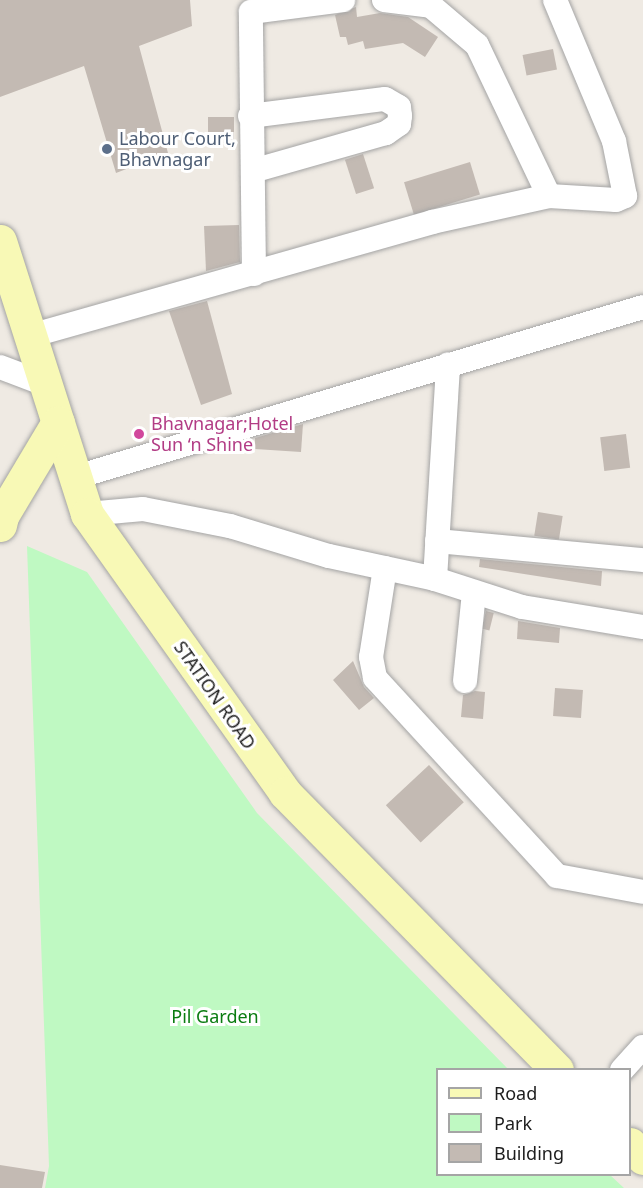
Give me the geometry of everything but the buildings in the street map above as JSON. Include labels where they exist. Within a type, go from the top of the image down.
[{"type":"main road","name":"STATION ROAD","points":[[0,241],[58,422],[73,478],[87,514],[285,793],[555,1068]]},
{"type":"main road","points":[[1,519],[58,422]]},
{"type":"main road","points":[[631,1145],[643,1158]]},
{"type":"street","points":[[254,274],[250,12],[344,0]]},
{"type":"street","points":[[384,0],[430,6],[477,45],[549,196]]},
{"type":"street","points":[[555,0],[614,141],[625,184],[625,196],[616,201]]},
{"type":"street","points":[[250,116],[385,99],[399,107],[400,116],[399,124],[386,133],[253,171]]},
{"type":"street","points":[[30,336],[432,222],[549,196],[616,201],[643,206]]},
{"type":"street","points":[[73,478],[643,307]]},
{"type":"street","points":[[435,579],[448,364]]},
{"type":"street","points":[[0,367],[45,384]]},
{"type":"street","points":[[87,514],[143,509],[230,526],[329,556],[435,579],[522,607],[643,627]]},
{"type":"street","points":[[437,541],[643,560]]},
{"type":"street","points":[[385,568],[371,657],[375,678],[557,876],[643,892]]},
{"type":"street","points":[[465,681],[474,591]]},
{"type":"street","points":[[624,1068],[643,1047]]},
{"type":"green space","name":"Pil Garden","points":[[27,546],[87,572],[257,813],[507,1068],[436,1068],[436,1176],[611,1176],[624,1188],[45,1188],[49,1166]]},
{"type":"place","name":"Labour Court, Bhavnagar","points":[[107,149]]},
{"type":"place","name":"Bhavnagar;Hotel Sun ‘n Shine","points":[[139,434]]}]
